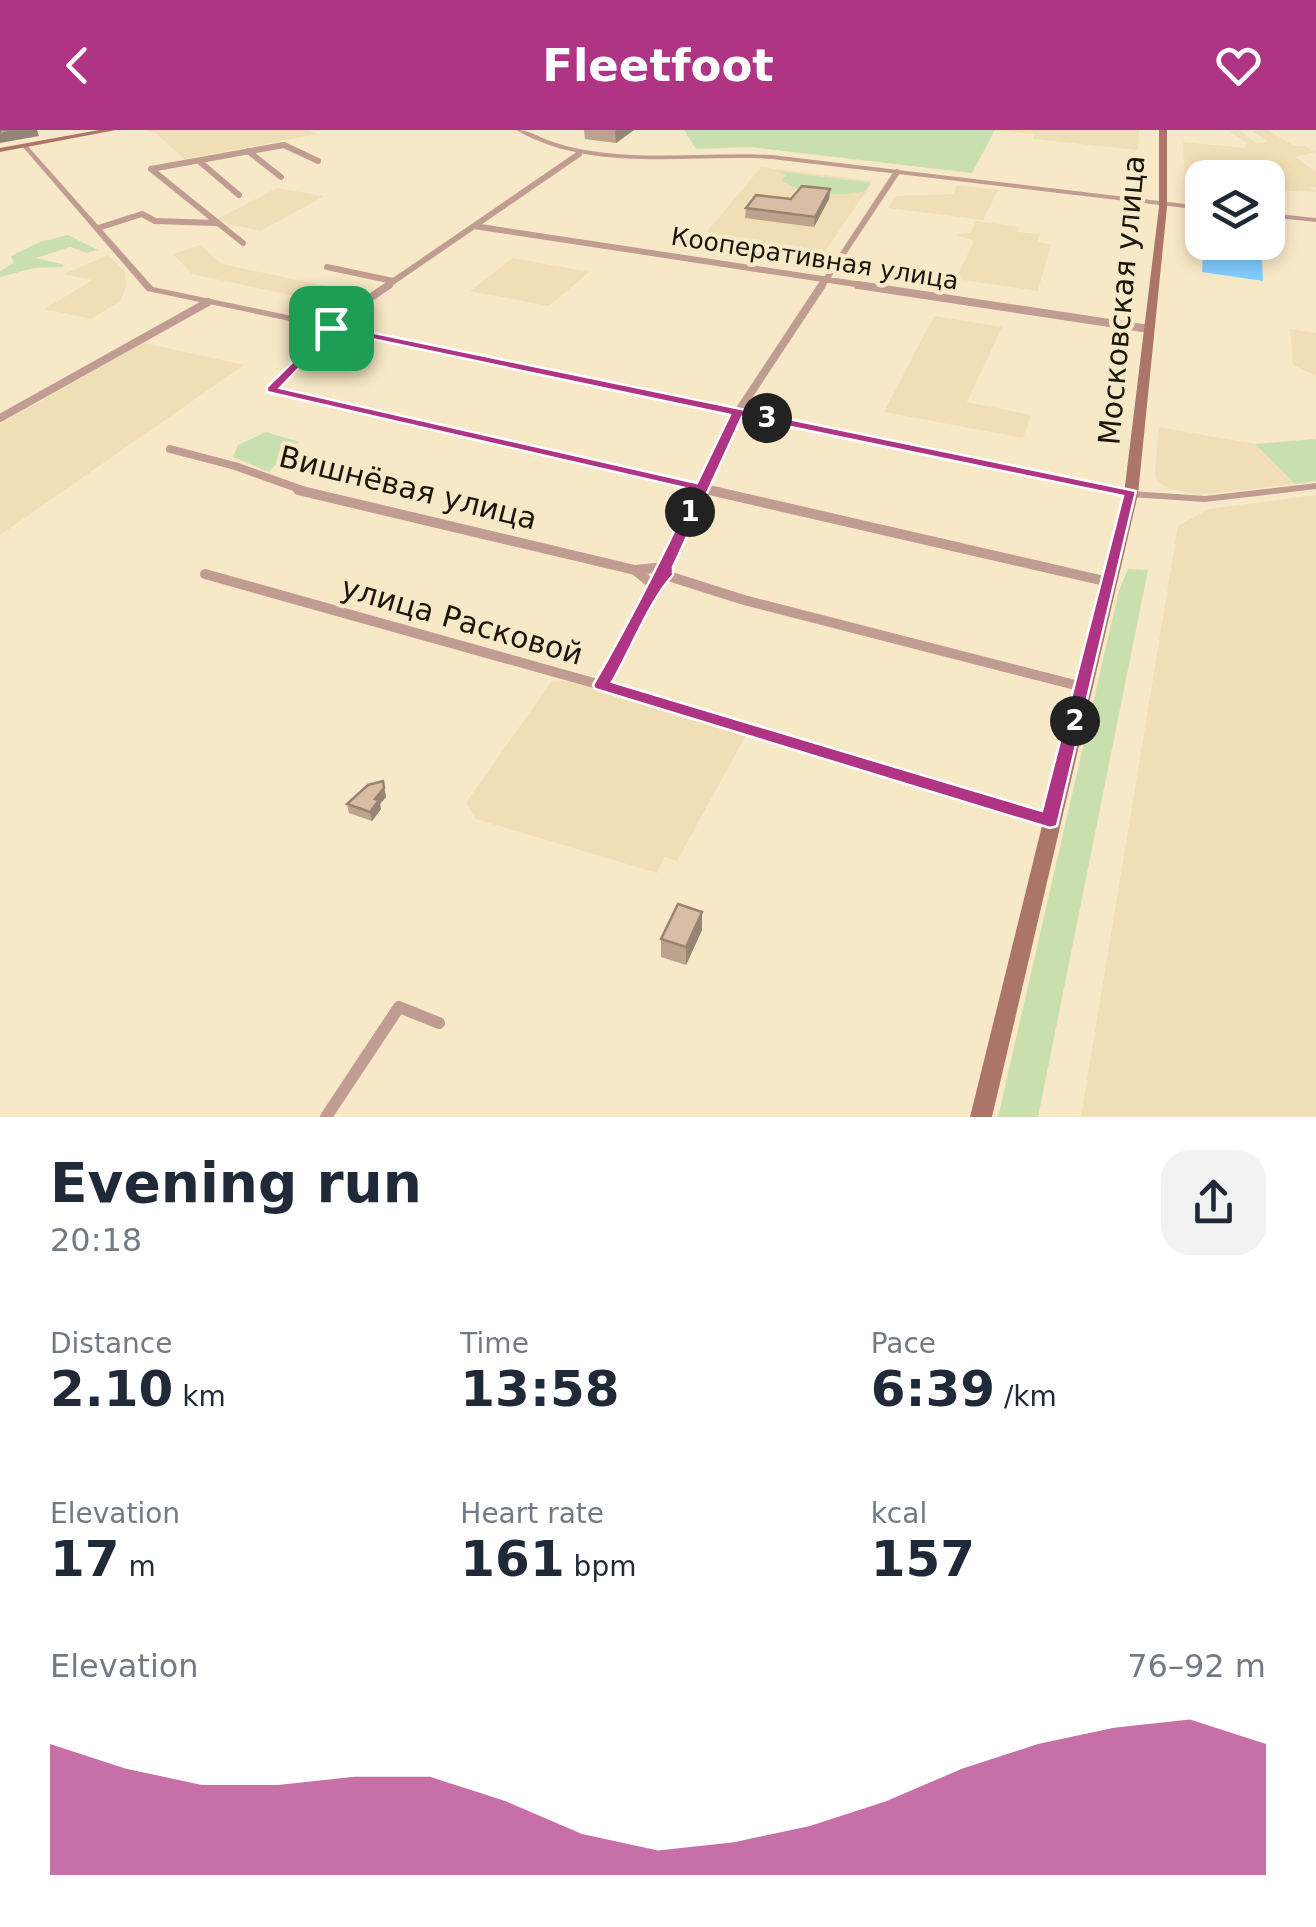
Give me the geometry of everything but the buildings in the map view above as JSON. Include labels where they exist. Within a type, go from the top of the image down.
[{"type":"main road","points":[[0,150],[112,130]]},
{"type":"main road","name":"Московская улица","points":[[981,1117],[1131,494],[1163,203],[1163,130]]},
{"type":"street","points":[[519,130],[553,148],[579,154],[753,156],[1185,206]]},
{"type":"street","points":[[24,145],[98,228],[142,285],[1131,494],[1205,500],[1316,486]]},
{"type":"street","points":[[243,244],[151,170],[291,146],[318,161]]},
{"type":"street","points":[[248,151],[282,177]]},
{"type":"street","points":[[579,154],[331,328],[271,390],[1110,582]]},
{"type":"street","points":[[199,161],[239,196]]},
{"type":"street","points":[[601,685],[636,626],[652,585],[665,571],[738,412],[896,172]]},
{"type":"street","points":[[98,228],[142,214],[155,221],[216,223]]},
{"type":"street","points":[[1285,217],[1316,220]]},
{"type":"street","name":"Кооперативная улица","points":[[474,226],[1150,329]]},
{"type":"street","points":[[326,267],[393,281]]},
{"type":"street","points":[[0,418],[208,302]]},
{"type":"street","name":"Вишнёвая улица","points":[[170,449],[235,466],[290,488],[636,570],[665,571],[744,600],[1083,687]]},
{"type":"street","name":"Вишнёвая улица","points":[[636,570],[652,585]]},
{"type":"street","name":"улица Расковой","points":[[205,574],[601,685],[1050,821]]},
{"type":"street","points":[[326,1117],[399,1007],[440,1023]]},
{"type":"shaded area","points":[[144,130],[309,130],[318,134],[184,159],[157,134]]},
{"type":"shaded area","points":[[993,130],[1139,130],[1138,150],[1033,139],[1035,134]]},
{"type":"shaded area","points":[[1239,130],[1257,144],[1267,141],[1252,131],[1268,130],[1294,146],[1316,152],[1295,157],[1316,172],[1316,187],[1310,187],[1316,192],[1285,191],[1285,160],[1185,160],[1185,181],[1183,142],[1245,148],[1247,143],[1229,131]]},
{"type":"shaded area","points":[[761,167],[873,181],[826,250],[830,252],[821,266],[802,264],[811,249],[705,234]]},
{"type":"shaded area","points":[[957,185],[998,190],[983,220],[888,208],[895,196],[953,194]]},
{"type":"shaded area","points":[[277,188],[324,196],[261,231],[214,221]]},
{"type":"shaded area","points":[[976,221],[1019,227],[1018,232],[1040,234],[1038,242],[1051,244],[1038,291],[956,279],[974,241],[956,235],[970,233]]},
{"type":"shaded area","points":[[200,245],[222,264],[333,291],[361,293],[341,306],[192,274],[173,254]]},
{"type":"shaded area","points":[[108,255],[125,271],[126,287],[120,301],[91,319],[45,309],[92,280],[64,274]]},
{"type":"shaded area","points":[[513,258],[589,272],[549,306],[470,291]]},
{"type":"shaded area","points":[[934,316],[1002,327],[967,402],[1031,415],[1023,438],[884,412]]},
{"type":"shaded area","points":[[1290,329],[1316,333],[1316,376],[1293,365]]},
{"type":"shaded area","points":[[144,343],[244,365],[0,535],[0,424]]},
{"type":"shaded area","points":[[1159,427],[1255,444],[1295,484],[1198,495],[1172,489],[1157,482]]},
{"type":"shaded area","points":[[1316,495],[1316,1117],[1081,1117],[1178,526],[1208,509]]},
{"type":"shaded area","points":[[568,681],[746,735],[677,861],[665,857],[657,873],[476,819],[466,803],[551,682]]},
{"type":"green space","points":[[684,130],[995,130],[972,173],[750,147],[696,149]]},
{"type":"green space","points":[[776,171],[871,183],[865,191],[856,193],[822,193],[788,185],[781,180],[787,175]]},
{"type":"green space","points":[[68,235],[98,250],[87,253],[70,247],[36,258],[65,265],[62,267],[34,268],[0,277],[0,271],[14,263],[11,256],[40,242]]},
{"type":"green space","points":[[266,432],[300,442],[280,451],[278,462],[269,472],[233,457],[238,445]]},
{"type":"green space","points":[[1316,439],[1316,481],[1295,484],[1255,444]]},
{"type":"green space","points":[[1128,569],[1148,570],[1038,1117],[998,1117],[1119,590]]},
{"type":"water","points":[[1203,260],[1262,260],[1263,281],[1202,272]]},
{"type":"route","points":[[331,328],[271,390],[702,488],[738,412],[1131,494],[1050,821],[601,685],[636,626],[652,585],[666,575],[665,567],[738,412],[331,328]]}]
